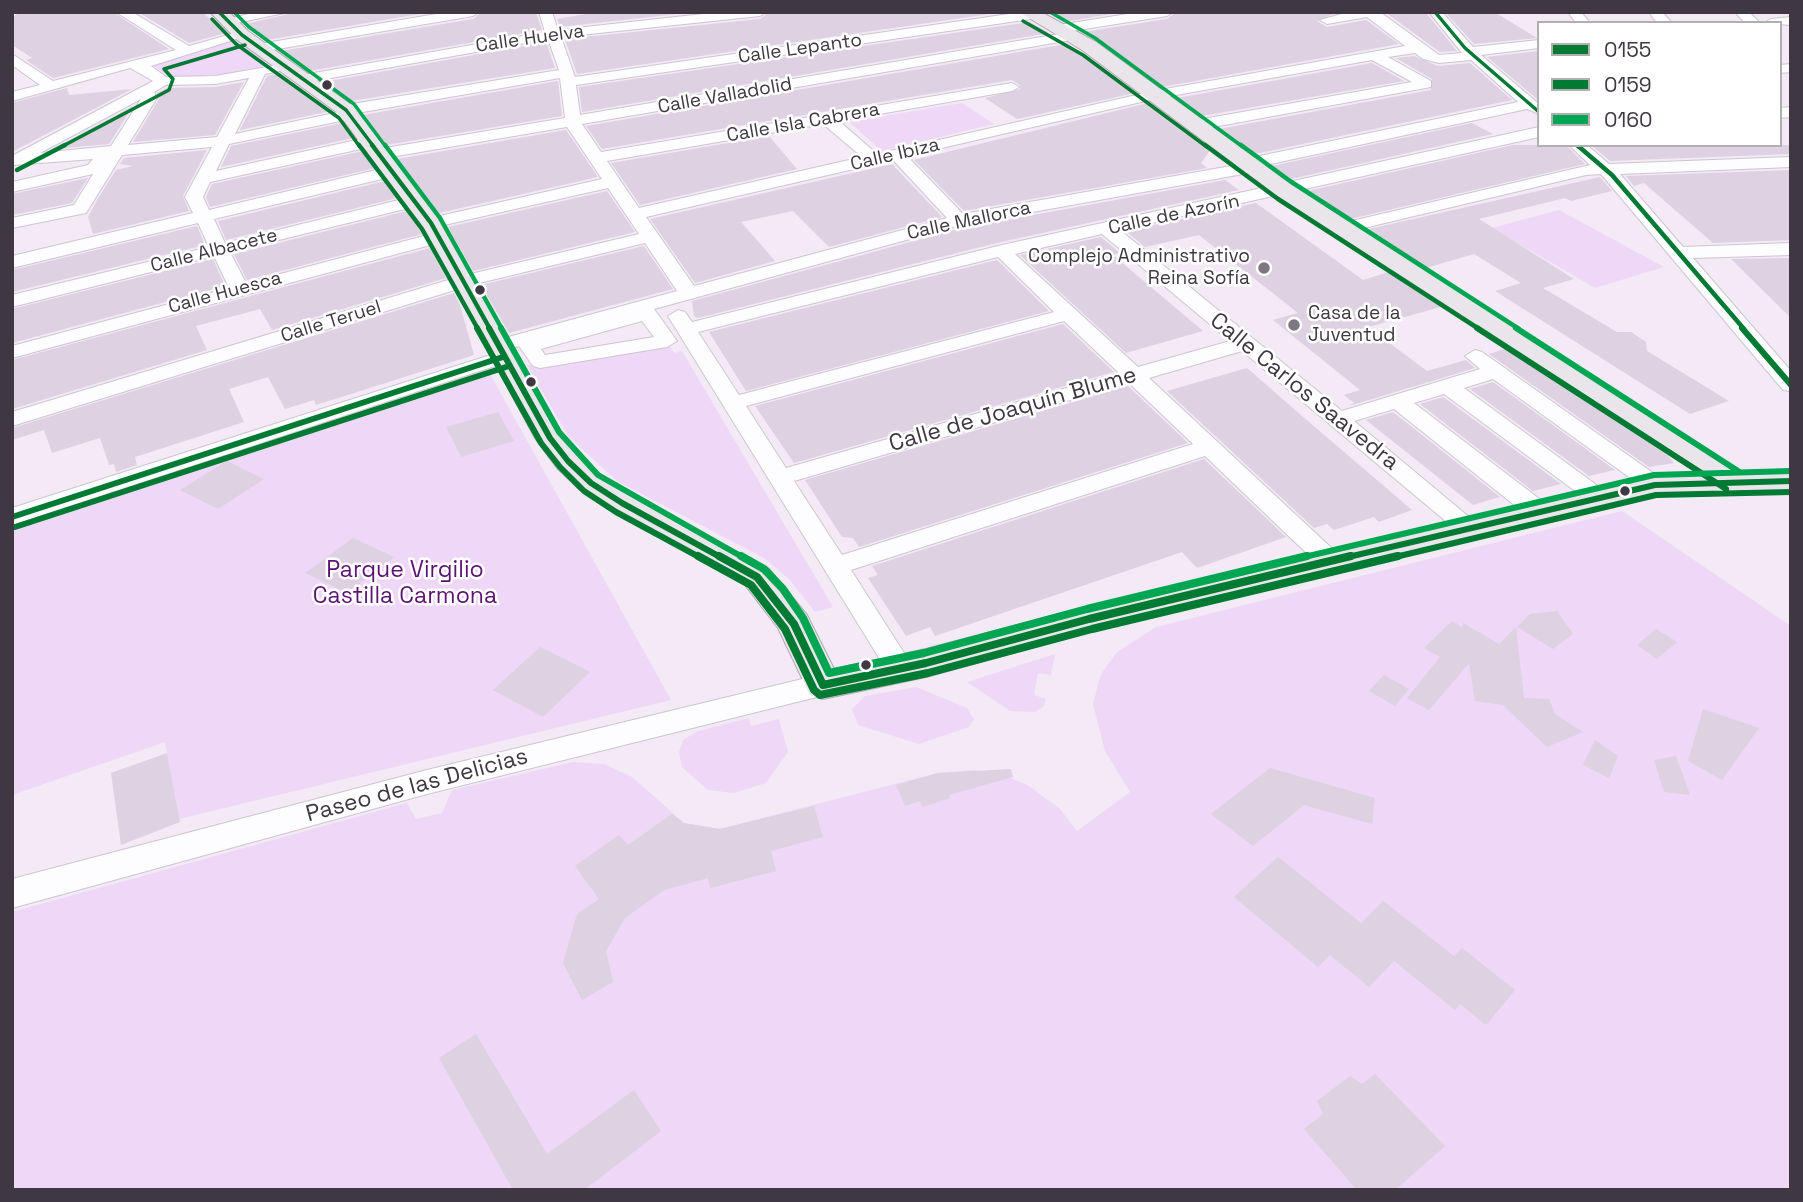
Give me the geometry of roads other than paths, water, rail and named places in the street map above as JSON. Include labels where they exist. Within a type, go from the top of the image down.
[{"type":"main road","points":[[1030,14],[1065,32],[1284,190],[1732,480]]},
{"type":"main road","points":[[237,29],[348,112],[435,230],[465,281],[500,352],[550,438],[591,483],[622,503],[757,577],[775,596],[794,624],[823,685],[1598,497],[1655,485],[1732,480],[1791,481]]},
{"type":"street","points":[[122,12],[187,51]]},
{"type":"street","points":[[12,97],[187,51],[283,12]]},
{"type":"street","points":[[237,29],[473,12]]},
{"type":"street","points":[[545,12],[555,34],[568,78],[573,121],[610,182],[652,236],[688,292]]},
{"type":"street","name":"Calle Huelva","points":[[163,80],[294,73],[555,34],[760,12]]},
{"type":"street","name":"Calle Valladolid","points":[[12,262],[203,216],[381,156],[1167,12]]},
{"type":"street","points":[[1435,12],[1471,54],[1531,101]]},
{"type":"street","points":[[1327,20],[1372,13],[1417,48],[1439,59],[1537,44]]},
{"type":"street","name":"Calle Lepanto","points":[[13,162],[223,141],[348,112],[568,78],[1030,14]]},
{"type":"street","name":"Calle Ibiza","points":[[635,214],[1154,95],[1417,48]]},
{"type":"street","points":[[1197,125],[1426,84],[1375,56]]},
{"type":"street","points":[[12,58],[51,86]]},
{"type":"street","points":[[13,162],[36,137],[81,120],[163,80],[140,65]]},
{"type":"street","points":[[239,289],[194,197],[258,74]]},
{"type":"street","name":"Calle Isla Cabrera","points":[[594,158],[1012,87]]},
{"type":"street","points":[[86,244],[79,226],[80,209],[149,98],[146,90]]},
{"type":"street","points":[[966,95],[1013,127]]},
{"type":"street","points":[[1252,165],[1531,101]]},
{"type":"street","points":[[827,119],[875,160]]},
{"type":"street","name":"Calle de Azorín","points":[[687,329],[1002,251],[1537,132]]},
{"type":"street","points":[[1579,147],[1603,169],[1679,252],[1791,385]]},
{"type":"street","points":[[12,188],[94,169],[105,154],[13,162]]},
{"type":"street","points":[[898,155],[958,220]]},
{"type":"street","points":[[203,179],[381,156]]},
{"type":"street","points":[[1343,228],[1603,169],[1791,162]]},
{"type":"street","name":"Calle Mallorca","points":[[667,299],[958,220],[1252,165]]},
{"type":"street","points":[[12,188],[106,169]]},
{"type":"street","points":[[435,230],[610,182]]},
{"type":"street","name":"Calle Albacete","points":[[12,301],[415,201]]},
{"type":"street","points":[[12,223],[80,209]]},
{"type":"street","name":"Calle Carlos Saavedra","points":[[1107,229],[1469,527]]},
{"type":"street","name":"Calle Huesca","points":[[12,352],[239,289],[435,230]]},
{"type":"street","name":"Calle Teruel","points":[[12,419],[465,281],[652,236]]},
{"type":"street","points":[[1679,252],[1714,253],[1791,248]]},
{"type":"street","points":[[1002,251],[1331,561]]},
{"type":"street","points":[[12,517],[500,352],[667,299],[899,667]]},
{"type":"street","points":[[647,313],[667,341],[540,362],[529,346],[647,313]]},
{"type":"street","points":[[734,403],[1069,314]]},
{"type":"street","name":"Calle de Joaquín Blume","points":[[781,477],[1246,343]]},
{"type":"street","points":[[1759,348],[1791,349]]},
{"type":"street","points":[[1475,356],[1655,485]]},
{"type":"street","points":[[1338,419],[1496,371]]},
{"type":"street","points":[[1448,386],[1598,497]]},
{"type":"street","points":[[1398,401],[1537,510]]},
{"type":"street","points":[[836,566],[1209,447]]},
{"type":"street","name":"Paseo de las Delicias","points":[[12,894],[427,782],[823,685]]},
{"type":"place","name":"Complejo Administrativo Reina Sofía","points":[[1264,268]]},
{"type":"place","name":"Casa de la Juventud","points":[[1294,325]]},
{"type":"park label","name":"Parque Virgilio Castilla Carmona","points":[[405,584]]}]
